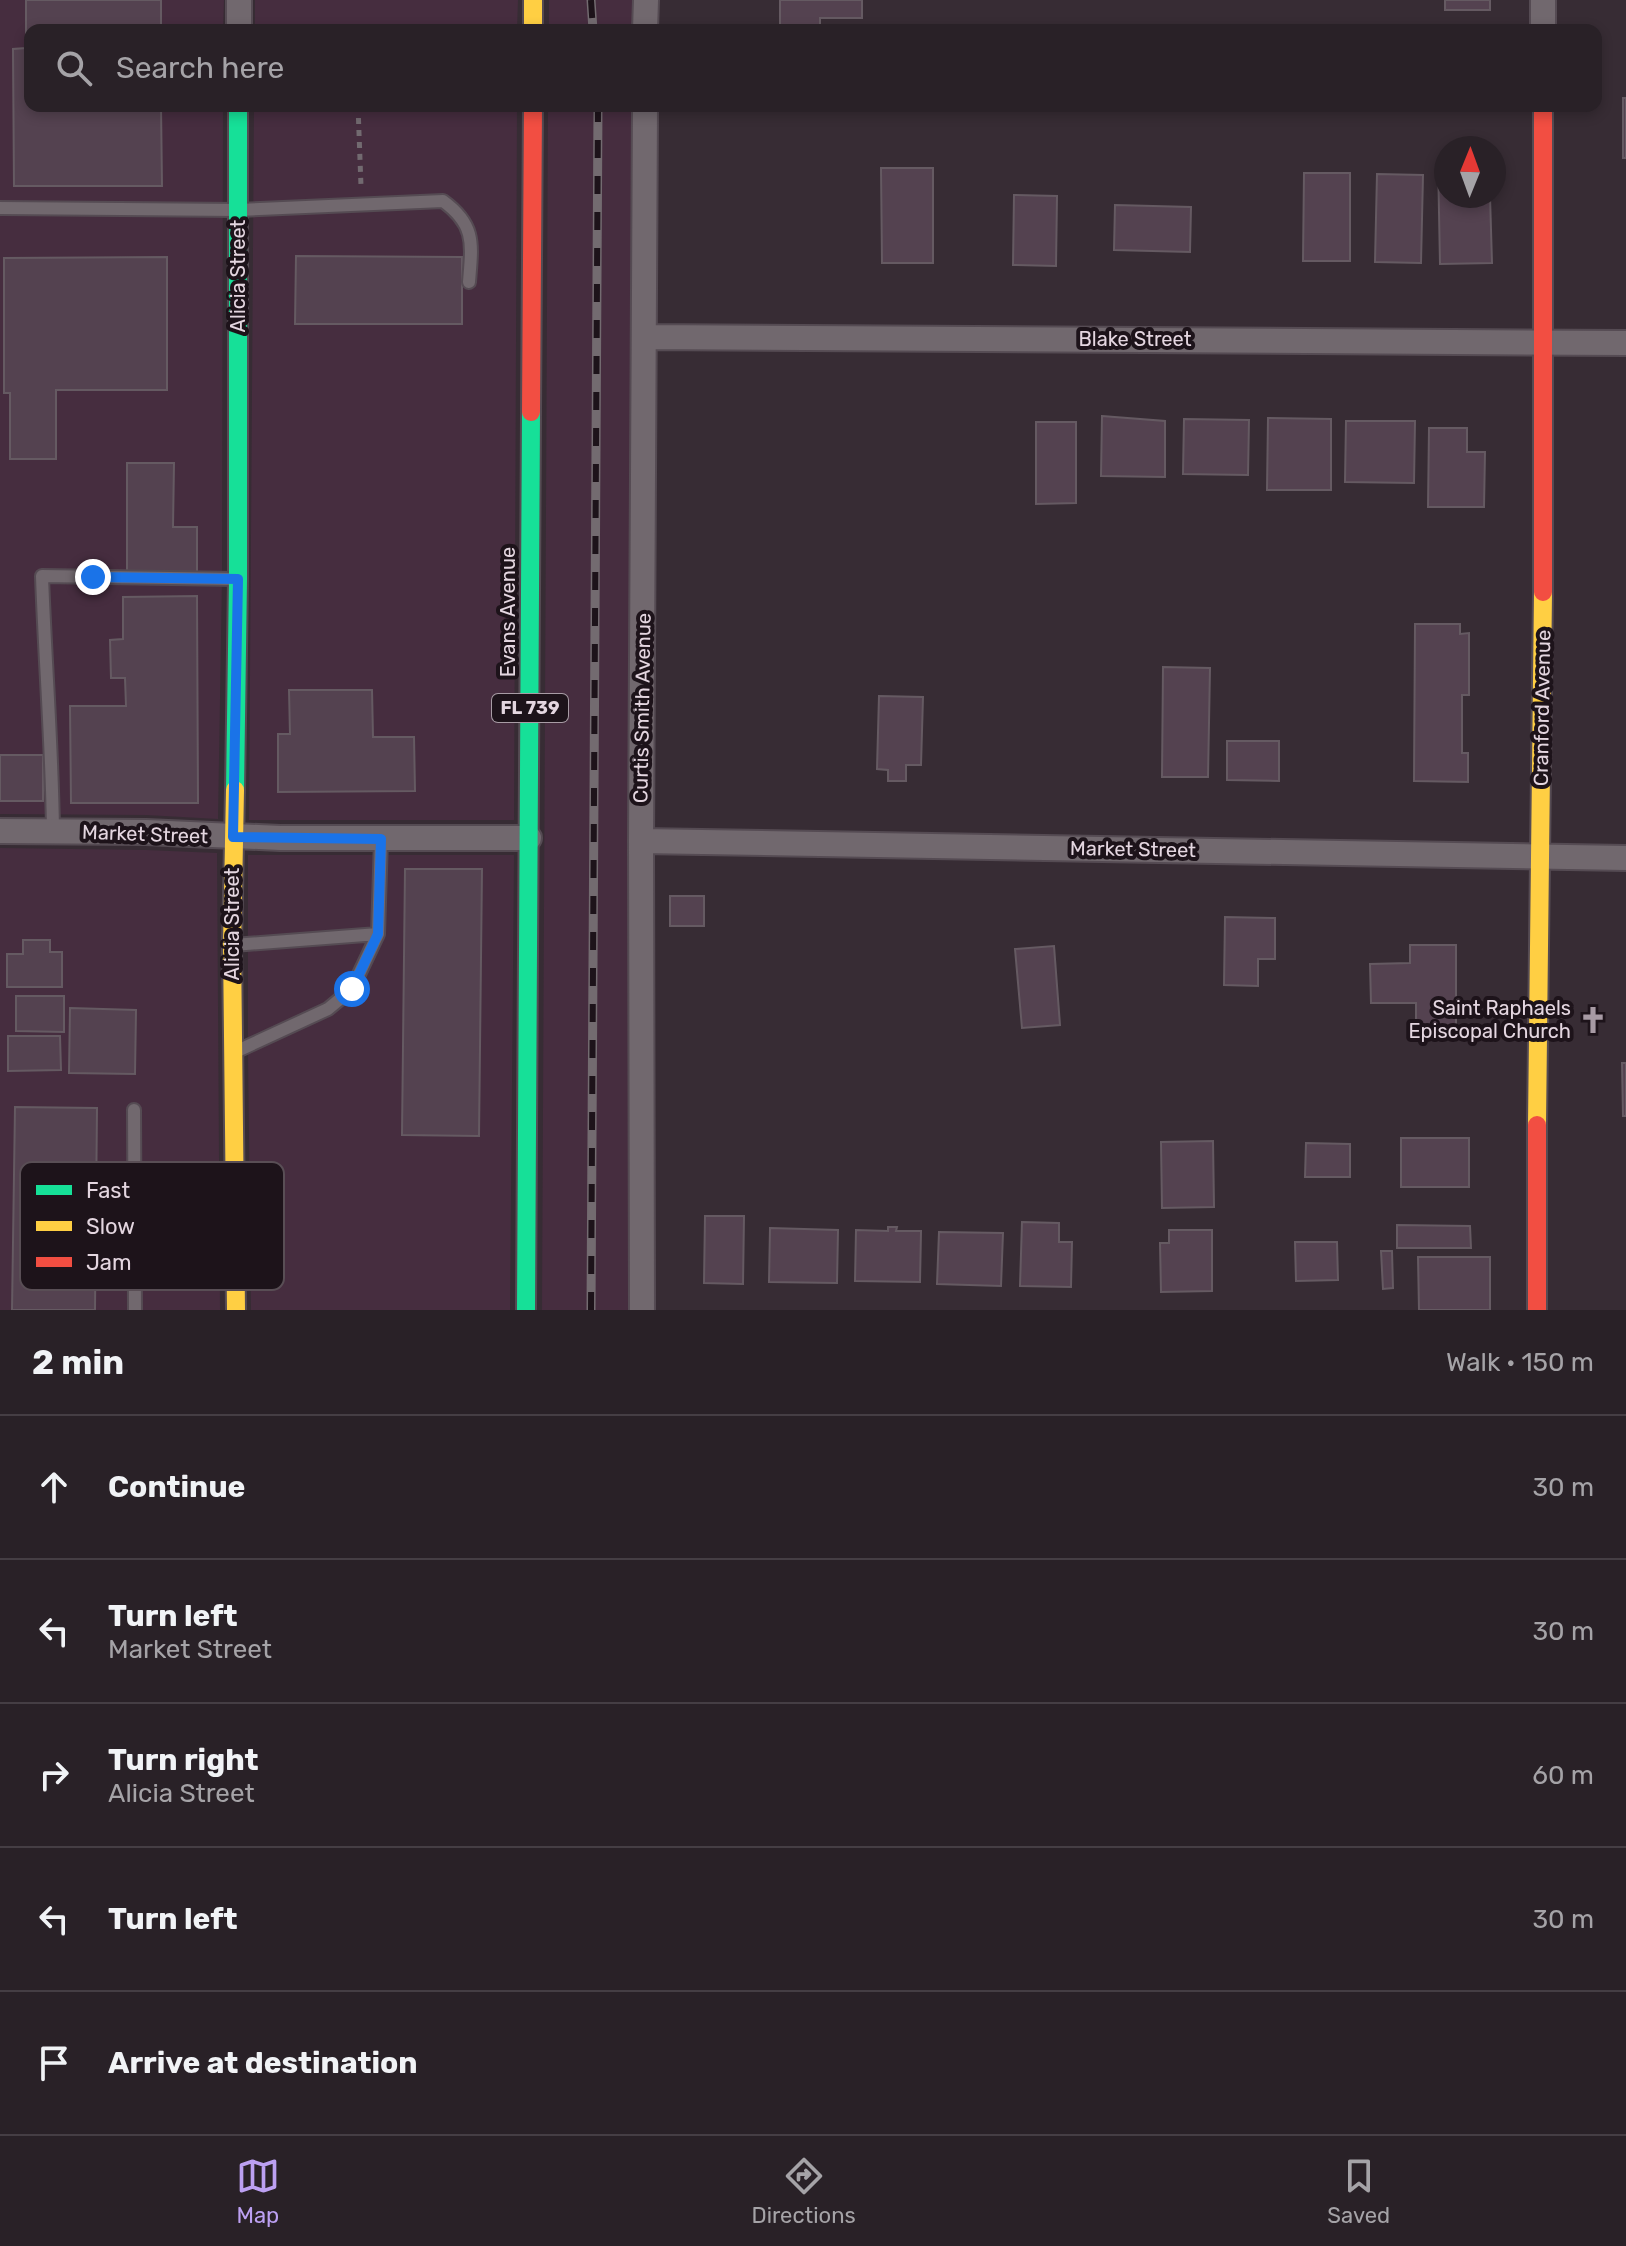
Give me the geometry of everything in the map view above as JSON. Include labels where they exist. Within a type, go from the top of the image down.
[{"type":"street","points":[[239,0],[239,24]]},
{"type":"street","points":[[533,0],[533,24]]},
{"type":"street","points":[[645,24],[646,0]]},
{"type":"street","points":[[1543,0],[1543,24]]},
{"type":"street","name":"Alicia Street","points":[[234,1162],[232,945],[238,579],[238,112]]},
{"type":"street","name":"Evans Avenue","points":[[526,1310],[533,112]]},
{"type":"street","name":"Curtis Smith Avenue","points":[[642,1310],[645,112]]},
{"type":"street","name":"Cranford Avenue","points":[[1537,1310],[1543,112]]},
{"type":"street","name":"Blake Street","points":[[644,337],[1626,343]]},
{"type":"street","name":"Market Street","points":[[0,831],[381,839],[529,838]]},
{"type":"street","name":"Market Street","points":[[641,841],[1626,858]]},
{"type":"lane","points":[[0,208],[239,210],[443,201],[460,214],[472,239],[469,282]]},
{"type":"lane","points":[[53,831],[42,576],[238,579]]},
{"type":"lane","points":[[232,1053],[328,1009],[352,989],[378,934],[381,839]]},
{"type":"lane","points":[[232,945],[378,934]]},
{"type":"lane","points":[[134,1110],[135,1162]]},
{"type":"lane","points":[[135,1290],[135,1310]]},
{"type":"path","points":[[358,112],[361,203]]},
{"type":"shaded area","points":[[0,0],[224,0],[223,24],[24,24],[24,112],[223,112],[218,819],[0,814]]},
{"type":"shaded area","points":[[255,0],[518,0],[517,24],[255,24]]},
{"type":"shaded area","points":[[549,0],[649,0],[649,24],[549,24]]},
{"type":"shaded area","points":[[254,112],[517,112],[514,820],[249,820]]},
{"type":"shaded area","points":[[548,112],[649,112],[646,1310],[542,1310]]},
{"type":"shaded area","points":[[0,848],[217,853],[219,1162],[20,1162],[20,1290],[220,1290],[220,1310],[0,1310]]},
{"type":"shaded area","points":[[248,855],[514,855],[510,1310],[251,1310],[251,1290],[284,1290],[284,1162],[249,1162]]},
{"type":"building","points":[[26,0],[161,0],[161,24],[26,24]]},
{"type":"building","points":[[780,0],[862,0],[862,18],[820,18],[820,24],[780,24]]},
{"type":"building","points":[[1445,0],[1490,0],[1490,10],[1445,10]]},
{"type":"building","points":[[24,48],[24,112],[161,112],[162,186],[14,186],[13,49]]},
{"type":"building","points":[[1623,98],[1626,98],[1626,158],[1623,158]]},
{"type":"building","points":[[881,168],[933,168],[933,263],[882,263]]},
{"type":"building","points":[[1304,173],[1350,173],[1350,261],[1303,261]]},
{"type":"building","points":[[1377,174],[1423,175],[1421,263],[1375,262]]},
{"type":"building","points":[[1014,195],[1057,196],[1056,266],[1013,265]]},
{"type":"building","points":[[1115,205],[1191,207],[1190,252],[1114,250]]},
{"type":"building","points":[[1439,208],[1490,208],[1492,263],[1440,264]]},
{"type":"building","points":[[296,256],[462,257],[462,324],[295,324]]},
{"type":"building","points":[[167,257],[167,390],[56,390],[56,459],[10,459],[10,393],[4,393],[4,258]]},
{"type":"building","points":[[1102,416],[1165,421],[1165,477],[1101,476]]},
{"type":"building","points":[[1268,418],[1331,419],[1331,490],[1267,490]]},
{"type":"building","points":[[1184,419],[1249,420],[1248,475],[1183,474]]},
{"type":"building","points":[[1346,421],[1415,421],[1414,483],[1345,482]]},
{"type":"building","points":[[1036,422],[1076,422],[1076,503],[1036,504]]},
{"type":"building","points":[[1429,428],[1467,428],[1467,452],[1485,452],[1484,507],[1428,507]]},
{"type":"building","points":[[127,463],[174,463],[173,527],[197,527],[197,572],[127,572]]},
{"type":"building","points":[[197,596],[198,803],[71,803],[70,706],[126,706],[125,678],[111,678],[110,640],[123,639],[123,597]]},
{"type":"building","points":[[1415,624],[1460,624],[1460,634],[1469,633],[1469,695],[1462,695],[1462,753],[1468,753],[1468,782],[1414,781]]},
{"type":"building","points":[[1163,667],[1210,668],[1208,777],[1162,777]]},
{"type":"building","points":[[289,690],[372,690],[373,737],[414,737],[415,791],[278,792],[278,734],[290,734]]},
{"type":"building","points":[[879,696],[923,697],[921,765],[906,765],[906,781],[888,781],[888,770],[877,769]]},
{"type":"building","points":[[1227,741],[1279,741],[1279,781],[1227,780]]},
{"type":"building","points":[[0,755],[43,755],[43,801],[0,801]]},
{"type":"building","points":[[405,869],[482,869],[479,1136],[402,1135]]},
{"type":"building","points":[[670,896],[704,896],[704,926],[670,926]]},
{"type":"building","points":[[1225,917],[1275,918],[1275,959],[1258,959],[1258,986],[1224,985]]},
{"type":"building","points":[[23,940],[50,940],[50,952],[62,952],[62,987],[7,987],[7,954],[23,954]]},
{"type":"building","points":[[1410,945],[1456,945],[1456,1027],[1416,1027],[1416,1003],[1371,1003],[1370,964],[1410,963]]},
{"type":"building","points":[[1054,946],[1060,1025],[1022,1028],[1015,949]]},
{"type":"building","points":[[16,996],[64,996],[64,1032],[16,1031]]},
{"type":"building","points":[[70,1008],[136,1010],[135,1074],[69,1073]]},
{"type":"building","points":[[8,1036],[60,1036],[61,1070],[8,1071]]},
{"type":"building","points":[[1622,1063],[1626,1063],[1626,1116],[1623,1116]]},
{"type":"building","points":[[15,1107],[97,1108],[96,1162],[20,1162],[20,1290],[95,1290],[95,1310],[12,1310]]},
{"type":"building","points":[[1401,1138],[1469,1138],[1469,1187],[1401,1187]]},
{"type":"building","points":[[1213,1141],[1214,1207],[1162,1208],[1161,1142]]},
{"type":"building","points":[[1306,1143],[1350,1144],[1350,1177],[1305,1177]]},
{"type":"building","points":[[705,1216],[744,1216],[743,1284],[704,1283]]},
{"type":"building","points":[[1022,1222],[1059,1223],[1059,1242],[1072,1242],[1071,1287],[1020,1286]]},
{"type":"building","points":[[1397,1225],[1470,1226],[1471,1248],[1397,1248]]},
{"type":"building","points":[[888,1227],[897,1227],[896,1231],[921,1231],[920,1282],[855,1281],[856,1230],[888,1231]]},
{"type":"building","points":[[770,1228],[838,1230],[837,1283],[769,1282]]},
{"type":"building","points":[[1169,1230],[1212,1230],[1212,1291],[1161,1292],[1160,1243],[1169,1243]]},
{"type":"building","points":[[939,1232],[1003,1233],[1001,1286],[937,1284]]},
{"type":"building","points":[[1295,1242],[1337,1242],[1338,1280],[1296,1281]]},
{"type":"building","points":[[1381,1251],[1392,1251],[1393,1288],[1383,1289]]},
{"type":"building","points":[[1418,1257],[1490,1257],[1490,1310],[1419,1310]]},
{"type":"railway","points":[[591,0],[593,24]]},
{"type":"railway","points":[[591,1310],[598,112]]},
{"type":"traffic: fast","points":[[235,790],[238,112]]},
{"type":"traffic: fast","points":[[526,1310],[531,412]]},
{"type":"traffic: slow","points":[[533,0],[533,24]]},
{"type":"traffic: slow","points":[[1537,1125],[1543,592]]},
{"type":"traffic: slow","points":[[234,1162],[232,945],[235,790]]},
{"type":"traffic: slow","points":[[236,1290],[236,1310]]},
{"type":"traffic: jam","points":[[531,412],[533,112]]},
{"type":"traffic: jam","points":[[1543,112],[1543,592]]},
{"type":"traffic: jam","points":[[1537,1125],[1537,1310]]},
{"type":"place","name":"Saint Raphaels Episcopal Church","points":[[1593,1020]]},
{"type":"route","points":[[93,577],[238,579],[233,837],[381,839],[378,934],[352,989]]}]
